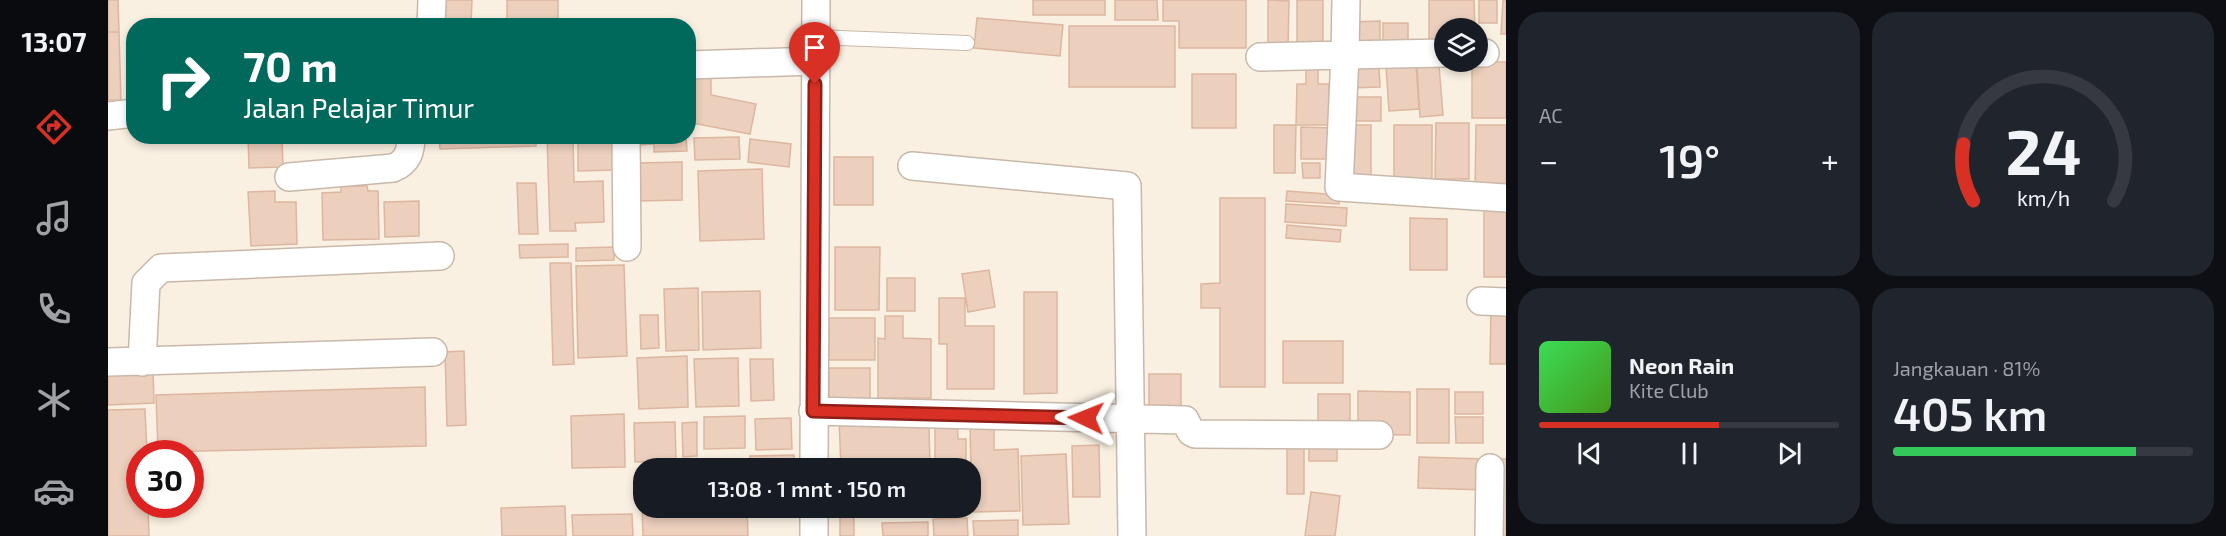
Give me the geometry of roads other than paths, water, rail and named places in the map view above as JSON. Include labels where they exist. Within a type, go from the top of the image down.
[{"type":"street","points":[[431,18],[432,0]]},
{"type":"street","points":[[813,458],[816,0]]},
{"type":"street","points":[[1346,0],[1346,55],[1339,187],[1506,198]]},
{"type":"street","points":[[696,64],[815,49]]},
{"type":"street","points":[[1260,57],[1434,53]]},
{"type":"street","points":[[108,116],[126,114]]},
{"type":"street","points":[[290,177],[393,168],[409,154],[410,144]]},
{"type":"street","points":[[626,144],[627,247]]},
{"type":"street","points":[[912,166],[1127,186],[1132,536]]},
{"type":"street","points":[[142,362],[146,283],[161,268],[440,256]]},
{"type":"street","points":[[108,362],[433,352]]},
{"type":"street","points":[[813,411],[1185,420],[1191,432],[1195,434],[1379,435]]},
{"type":"street","points":[[1489,536],[1490,468]]},
{"type":"street","points":[[813,518],[813,536]]},
{"type":"lane","points":[[815,49],[967,43]]}]
